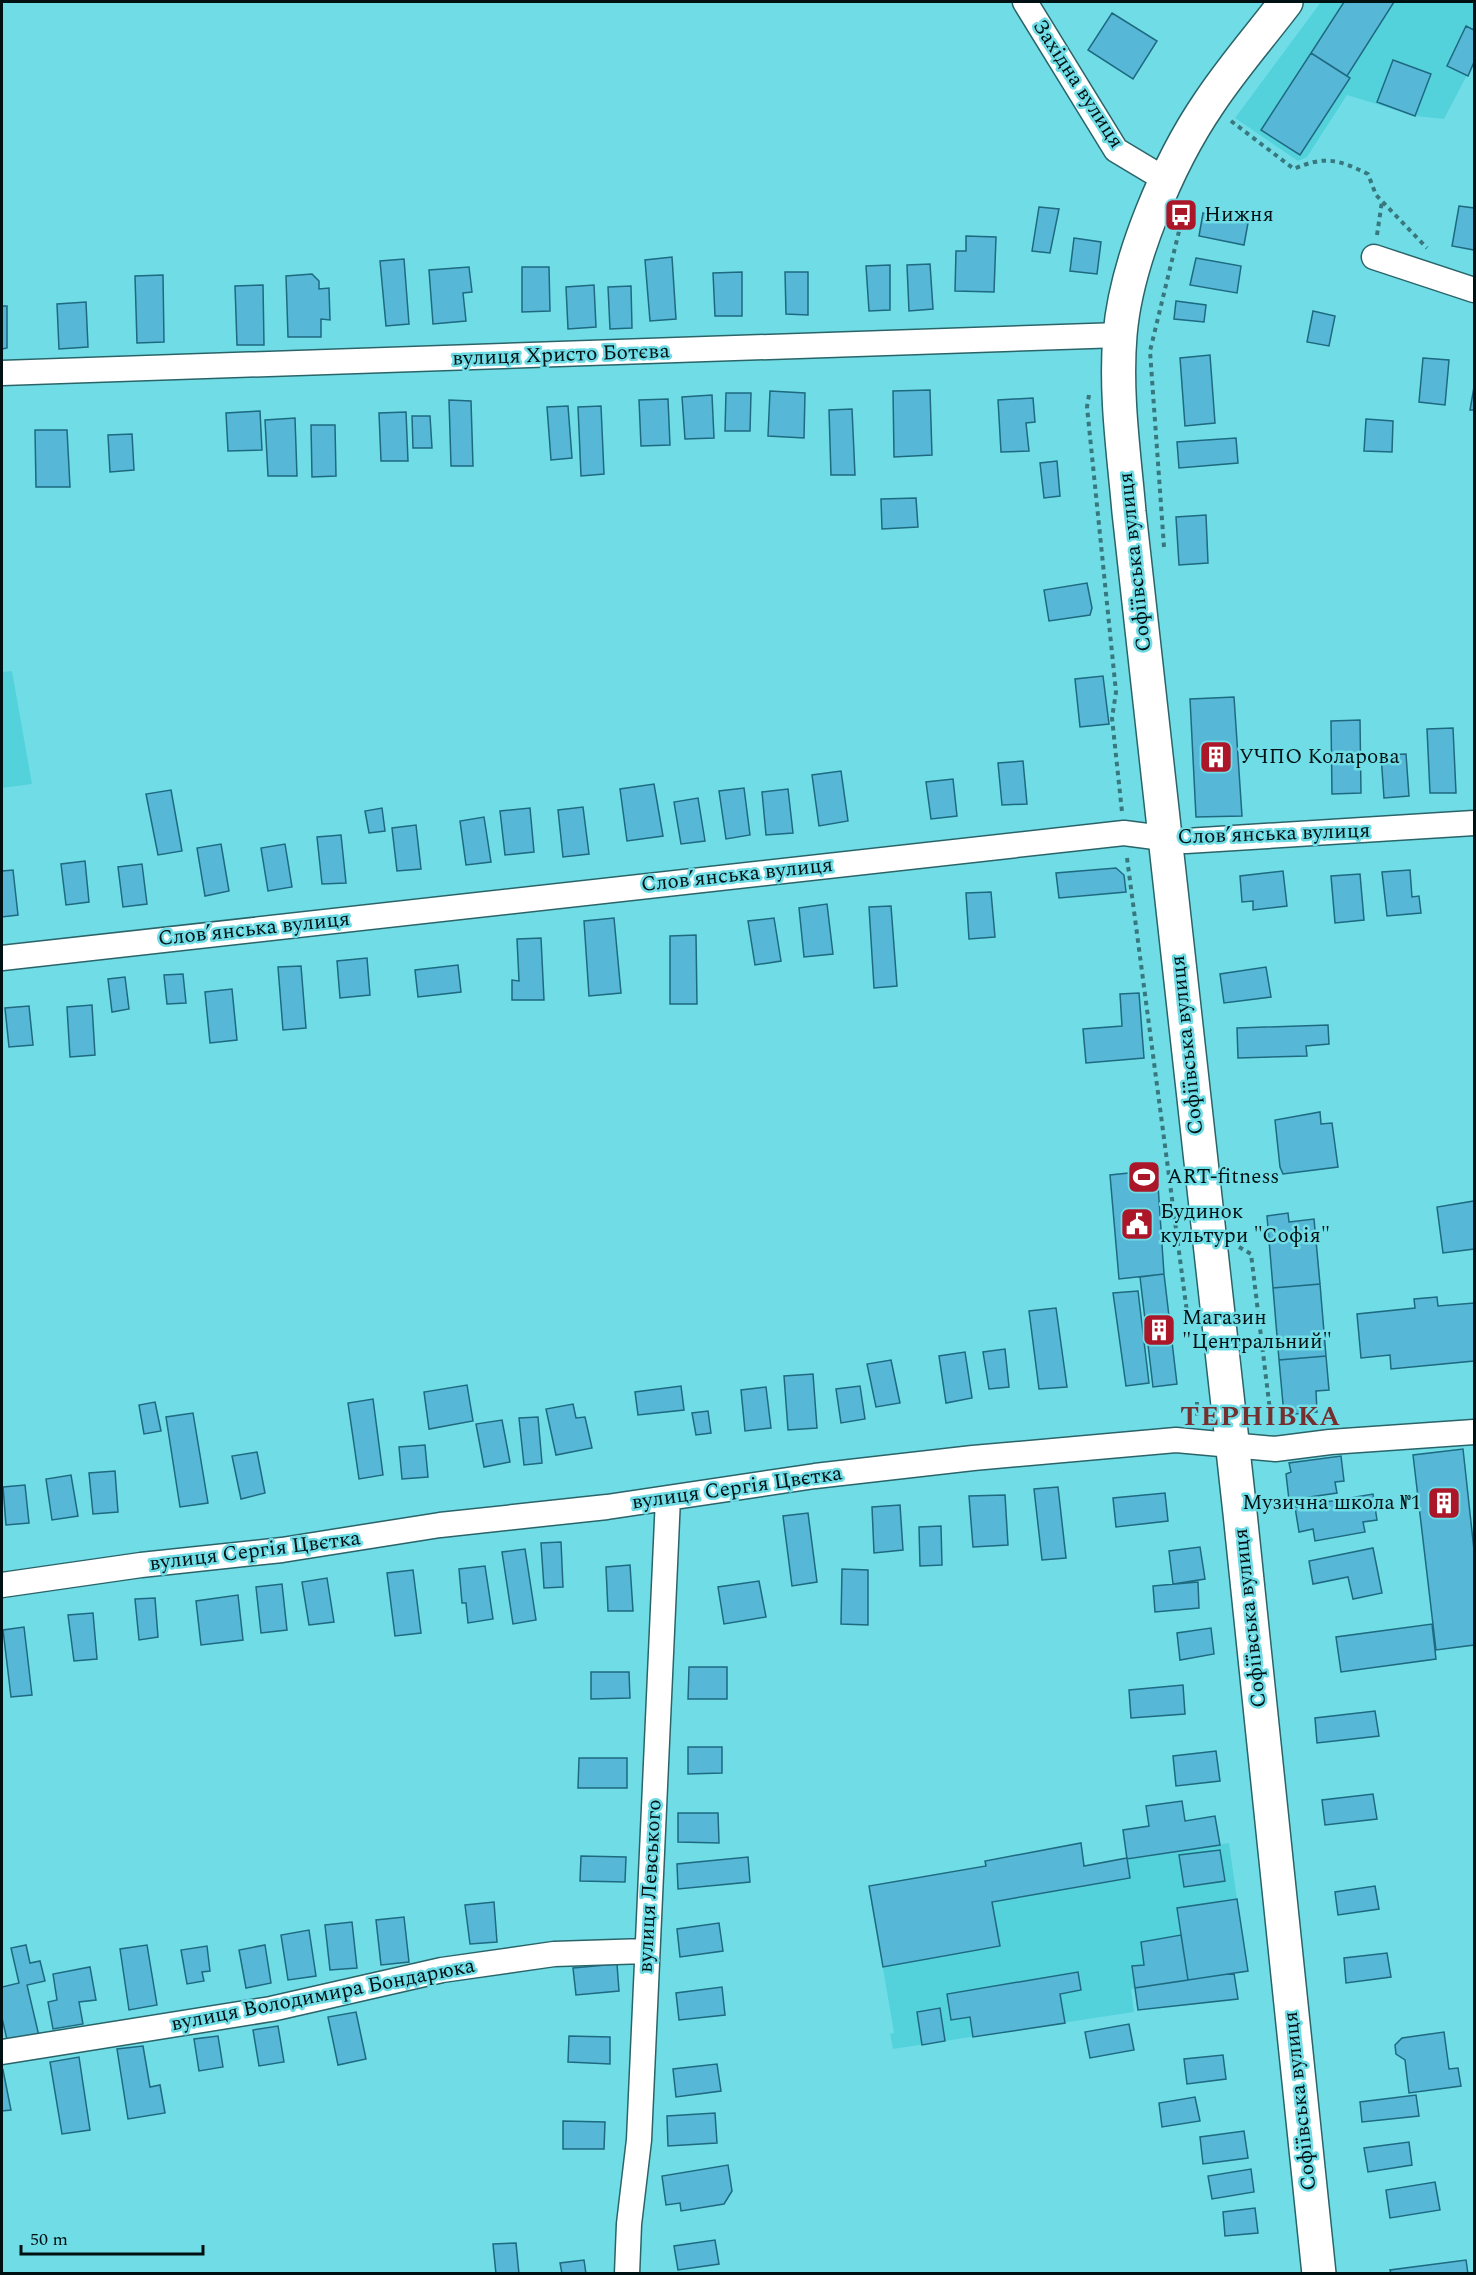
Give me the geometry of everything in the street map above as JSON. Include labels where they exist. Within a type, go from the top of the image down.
[{"type":"main road","name":"Софіївська вулиця","points":[[1286,2],[1208,104],[1166,180],[1146,231],[1125,300],[1120,335],[1119,396],[1129,512],[1232,1444],[1318,2274]]},
{"type":"street","name":"Західна вулиця","points":[[1025,2],[1116,150],[1166,180]]},
{"type":"street","points":[[1374,257],[1474,290]]},
{"type":"street","name":"вулиця Христо Ботєва","points":[[2,373],[1120,335]]},
{"type":"street","name":"Словʼянська вулиця","points":[[2,958],[1124,833],[1185,841],[1474,823]]},
{"type":"street","name":"вулиця Сергія Цвєтка","points":[[2,1586],[141,1565],[282,1550],[440,1525],[668,1498],[814,1476],[973,1458],[1176,1440],[1275,1449],[1330,1442],[1474,1432]]},
{"type":"street","name":"вулиця Левського","points":[[627,2274],[629,2224],[639,2140],[646,1951],[661,1693],[668,1498]]},
{"type":"street","name":"вулиця Володимира Бондарюка","points":[[2,2052],[271,2009],[442,1970],[554,1954],[646,1951]]},
{"type":"path","points":[[1224,129],[1236,111]]},
{"type":"path","points":[[1229,120],[1294,169],[1314,160],[1341,161],[1368,174],[1376,195],[1431,252]]},
{"type":"path","points":[[1374,257],[1382,201]]},
{"type":"path","points":[[1164,554],[1150,351],[1182,218]]},
{"type":"path","points":[[1234,1245],[1251,1254],[1275,1449]]},
{"type":"shaded area","points":[[1321,2],[1474,2],[1474,62],[1444,119],[1415,116],[1347,95],[1307,157],[1298,161],[1235,118]]},
{"type":"shaded area","points":[[12,671],[32,784],[2,788],[2,672]]},
{"type":"shaded area","points":[[1081,1843],[1085,1866],[1229,1843],[1237,1899],[1177,1908],[1188,1980],[1131,1989],[1134,2012],[893,2049],[890,2034],[894,2033],[869,1886],[985,1866],[985,1861]]},
{"type":"building","points":[[1344,2],[1394,2],[1347,76],[1311,53]]},
{"type":"building","points":[[1112,13],[1157,41],[1133,79],[1088,50]]},
{"type":"building","points":[[1466,26],[1474,30],[1474,62],[1468,76],[1447,66]]},
{"type":"building","points":[[1311,53],[1350,78],[1300,155],[1261,130]]},
{"type":"building","points":[[1393,60],[1431,74],[1415,116],[1377,102]]},
{"type":"building","points":[[1459,206],[1474,208],[1474,250],[1452,246]]},
{"type":"building","points":[[1039,207],[1059,209],[1050,253],[1032,251]]},
{"type":"building","points":[[1203,213],[1248,223],[1244,245],[1199,236]]},
{"type":"building","points":[[966,236],[996,237],[994,292],[955,291],[956,251],[966,251]]},
{"type":"building","points":[[1074,238],[1101,242],[1097,274],[1070,271]]},
{"type":"building","points":[[672,257],[676,319],[650,321],[645,260]]},
{"type":"building","points":[[1196,258],[1241,266],[1237,293],[1190,285]]},
{"type":"building","points":[[404,259],[409,324],[386,326],[380,261]]},
{"type":"building","points":[[930,264],[933,309],[909,311],[907,265]]},
{"type":"building","points":[[890,265],[890,310],[869,311],[866,266]]},
{"type":"building","points":[[469,267],[472,292],[463,293],[466,321],[433,324],[429,270]]},
{"type":"building","points":[[522,267],[549,267],[550,311],[522,312]]},
{"type":"building","points":[[742,272],[742,316],[715,316],[713,273]]},
{"type":"building","points":[[785,272],[808,272],[808,315],[786,314]]},
{"type":"building","points":[[312,274],[319,281],[319,289],[329,288],[330,320],[321,319],[321,337],[288,337],[286,276]]},
{"type":"building","points":[[163,275],[164,342],[137,343],[135,276]]},
{"type":"building","points":[[263,285],[264,345],[237,345],[235,286]]},
{"type":"building","points":[[594,285],[596,327],[568,329],[566,287]]},
{"type":"building","points":[[631,286],[632,328],[610,329],[608,287]]},
{"type":"building","points":[[1176,301],[1206,305],[1204,322],[1174,319]]},
{"type":"building","points":[[86,302],[88,347],[59,349],[57,304]]},
{"type":"building","points":[[2,306],[7,306],[7,348],[2,349]]},
{"type":"building","points":[[1313,311],[1335,316],[1329,346],[1307,342]]},
{"type":"building","points":[[1210,355],[1215,423],[1185,426],[1180,358]]},
{"type":"building","points":[[1423,358],[1449,360],[1445,405],[1419,402]]},
{"type":"building","points":[[1474,387],[1474,410],[1470,410]]},
{"type":"building","points":[[930,390],[932,455],[894,457],[893,391]]},
{"type":"building","points":[[770,391],[805,393],[804,438],[768,436]]},
{"type":"building","points":[[726,393],[751,393],[750,431],[725,431]]},
{"type":"building","points":[[712,395],[714,438],[685,439],[682,397]]},
{"type":"building","points":[[1033,398],[1035,422],[1026,423],[1029,451],[1001,452],[998,400]]},
{"type":"building","points":[[668,399],[670,445],[641,446],[639,400]]},
{"type":"building","points":[[449,400],[471,401],[473,466],[451,466]]},
{"type":"building","points":[[568,406],[572,458],[551,460],[547,407]]},
{"type":"building","points":[[601,406],[604,474],[581,476],[578,407]]},
{"type":"building","points":[[852,409],[855,475],[831,475],[829,410]]},
{"type":"building","points":[[260,411],[262,450],[228,451],[226,413]]},
{"type":"building","points":[[406,412],[408,461],[381,461],[379,413]]},
{"type":"building","points":[[412,416],[430,416],[432,448],[413,448]]},
{"type":"building","points":[[295,418],[297,476],[268,476],[265,420]]},
{"type":"building","points":[[1366,419],[1393,421],[1392,452],[1364,451]]},
{"type":"building","points":[[311,425],[335,425],[336,476],[312,477]]},
{"type":"building","points":[[35,430],[67,430],[70,487],[36,487]]},
{"type":"building","points":[[132,434],[134,470],[110,472],[108,435]]},
{"type":"building","points":[[1236,438],[1238,463],[1179,468],[1177,442]]},
{"type":"building","points":[[1057,461],[1060,496],[1044,498],[1040,463]]},
{"type":"building","points":[[916,498],[918,527],[882,529],[881,499]]},
{"type":"building","points":[[1206,515],[1208,563],[1179,565],[1176,517]]},
{"type":"building","points":[[1087,583],[1092,608],[1090,615],[1049,621],[1044,590]]},
{"type":"building","points":[[1103,676],[1109,724],[1080,727],[1075,679]]},
{"type":"building","name":"УЧПО Коларова","points":[[1234,697],[1242,816],[1196,817],[1190,699]]},
{"type":"building","points":[[1360,720],[1361,793],[1332,794],[1331,721]]},
{"type":"building","points":[[1453,728],[1456,793],[1430,793],[1427,729]]},
{"type":"building","points":[[1406,754],[1409,796],[1384,798],[1381,755]]},
{"type":"building","points":[[1023,761],[1027,804],[1002,805],[998,763]]},
{"type":"building","points":[[841,771],[848,821],[819,826],[812,775]]},
{"type":"building","points":[[953,779],[957,816],[931,819],[926,782]]},
{"type":"building","points":[[654,784],[663,836],[627,841],[620,789]]},
{"type":"building","points":[[744,788],[750,835],[726,839],[719,791]]},
{"type":"building","points":[[788,789],[793,833],[766,835],[762,792]]},
{"type":"building","points":[[171,790],[182,851],[158,855],[146,794]]},
{"type":"building","points":[[698,798],[705,841],[681,844],[674,802]]},
{"type":"building","points":[[583,807],[589,854],[563,857],[558,810]]},
{"type":"building","points":[[382,808],[385,831],[369,833],[365,811]]},
{"type":"building","points":[[530,808],[534,852],[505,855],[500,811]]},
{"type":"building","points":[[484,817],[491,862],[466,865],[460,821]]},
{"type":"building","points":[[416,825],[421,869],[397,871],[392,828]]},
{"type":"building","points":[[341,835],[346,883],[322,884],[317,837]]},
{"type":"building","points":[[221,844],[229,891],[205,896],[197,848]]},
{"type":"building","points":[[285,844],[292,887],[268,891],[261,848]]},
{"type":"building","points":[[85,861],[89,902],[66,905],[61,864]]},
{"type":"building","points":[[142,864],[147,904],[123,907],[118,867]]},
{"type":"building","points":[[1116,868],[1124,875],[1126,892],[1059,898],[1056,873]]},
{"type":"building","points":[[13,870],[18,915],[2,917],[2,871]]},
{"type":"building","points":[[1410,870],[1412,897],[1419,896],[1421,913],[1387,916],[1382,872]]},
{"type":"building","points":[[1283,871],[1287,906],[1253,910],[1253,901],[1242,902],[1240,876]]},
{"type":"building","points":[[1360,874],[1364,920],[1335,923],[1331,876]]},
{"type":"building","points":[[991,892],[995,937],[969,939],[966,893]]},
{"type":"building","points":[[827,904],[833,954],[804,957],[799,908]]},
{"type":"building","points":[[891,906],[897,986],[874,988],[869,907]]},
{"type":"building","points":[[614,918],[621,993],[589,996],[584,921]]},
{"type":"building","points":[[774,918],[781,961],[755,965],[748,921]]},
{"type":"building","points":[[696,935],[697,1004],[670,1004],[670,936]]},
{"type":"building","points":[[541,938],[544,1000],[512,1000],[512,980],[519,981],[517,939]]},
{"type":"building","points":[[367,958],[370,995],[340,998],[337,961]]},
{"type":"building","points":[[458,965],[461,992],[418,997],[415,970]]},
{"type":"building","points":[[301,966],[306,1028],[283,1030],[278,967]]},
{"type":"building","points":[[1266,967],[1271,997],[1224,1003],[1220,974]]},
{"type":"building","points":[[183,974],[186,1003],[167,1004],[164,975]]},
{"type":"building","points":[[125,977],[129,1009],[112,1012],[108,979]]},
{"type":"building","points":[[232,989],[237,1040],[210,1043],[205,992]]},
{"type":"building","points":[[1139,993],[1144,1058],[1086,1063],[1083,1029],[1122,1026],[1120,994]]},
{"type":"building","points":[[92,1005],[95,1055],[70,1057],[67,1007]]},
{"type":"building","points":[[29,1006],[33,1045],[9,1047],[5,1008]]},
{"type":"building","points":[[1328,1025],[1329,1044],[1306,1046],[1307,1056],[1238,1058],[1237,1028]]},
{"type":"building","points":[[1320,1112],[1321,1124],[1332,1123],[1338,1167],[1283,1174],[1280,1167],[1275,1120]]},
{"type":"building","name":"Будинок культури \"Софія\"","points":[[1157,1170],[1164,1274],[1119,1279],[1110,1175]]},
{"type":"building","points":[[1474,1201],[1474,1249],[1443,1253],[1437,1207]]},
{"type":"building","points":[[1288,1213],[1289,1222],[1314,1219],[1320,1284],[1273,1288],[1267,1216]]},
{"type":"building","name":"Магазин \"Центральний\"","points":[[1164,1274],[1177,1384],[1153,1387],[1140,1277]]},
{"type":"building","points":[[1320,1284],[1326,1356],[1279,1360],[1273,1288]]},
{"type":"building","points":[[1138,1291],[1149,1383],[1126,1386],[1113,1293]]},
{"type":"building","points":[[1437,1297],[1438,1306],[1474,1303],[1474,1361],[1391,1369],[1390,1355],[1361,1358],[1357,1314],[1415,1308],[1414,1299]]},
{"type":"building","points":[[1056,1308],[1067,1387],[1039,1389],[1029,1311]]},
{"type":"building","points":[[1005,1349],[1009,1387],[989,1389],[983,1352]]},
{"type":"building","points":[[965,1352],[972,1398],[946,1403],[939,1356]]},
{"type":"building","points":[[1326,1356],[1329,1390],[1316,1391],[1317,1412],[1284,1415],[1279,1360]]},
{"type":"building","points":[[891,1360],[900,1403],[876,1407],[867,1364]]},
{"type":"building","points":[[813,1374],[817,1428],[788,1430],[784,1376]]},
{"type":"building","points":[[467,1385],[473,1421],[429,1429],[424,1392]]},
{"type":"building","points":[[681,1386],[684,1410],[638,1415],[635,1392]]},
{"type":"building","points":[[860,1386],[865,1419],[841,1423],[836,1389]]},
{"type":"building","points":[[766,1387],[771,1428],[745,1431],[741,1390]]},
{"type":"building","points":[[373,1399],[383,1475],[359,1479],[348,1403]]},
{"type":"building","points":[[155,1402],[161,1431],[144,1434],[139,1405]]},
{"type":"building","points":[[573,1404],[576,1418],[585,1417],[592,1448],[556,1455],[546,1409]]},
{"type":"building","points":[[708,1411],[711,1433],[696,1435],[692,1413]]},
{"type":"building","points":[[193,1413],[208,1503],[180,1507],[166,1417]]},
{"type":"building","points":[[538,1417],[542,1463],[524,1465],[519,1418]]},
{"type":"building","points":[[502,1420],[510,1462],[484,1467],[476,1424]]},
{"type":"building","points":[[425,1445],[428,1477],[402,1479],[399,1447]]},
{"type":"building","name":"Музична школа №1","points":[[1463,1449],[1474,1550],[1474,1645],[1436,1650],[1413,1455]]},
{"type":"building","points":[[257,1452],[265,1493],[241,1499],[232,1456]]},
{"type":"building","points":[[1341,1456],[1344,1481],[1335,1482],[1337,1493],[1289,1500],[1286,1474],[1291,1472],[1289,1463]]},
{"type":"building","points":[[115,1471],[118,1512],[93,1514],[89,1473]]},
{"type":"building","points":[[71,1475],[78,1516],[52,1520],[46,1479]]},
{"type":"building","points":[[25,1485],[29,1523],[6,1525],[3,1487]]},
{"type":"building","points":[[1058,1487],[1066,1558],[1042,1560],[1034,1489]]},
{"type":"building","points":[[1165,1493],[1168,1521],[1116,1527],[1113,1498]]},
{"type":"building","points":[[1373,1494],[1377,1520],[1363,1522],[1365,1532],[1315,1541],[1313,1529],[1299,1532],[1295,1507]]},
{"type":"building","points":[[1005,1495],[1008,1545],[973,1547],[969,1496]]},
{"type":"building","points":[[900,1505],[903,1550],[874,1553],[872,1507]]},
{"type":"building","points":[[808,1513],[817,1582],[792,1586],[783,1516]]},
{"type":"building","points":[[941,1526],[942,1565],[920,1566],[919,1527]]},
{"type":"building","points":[[561,1542],[563,1587],[544,1588],[541,1543]]},
{"type":"building","points":[[1200,1547],[1205,1579],[1173,1584],[1169,1551]]},
{"type":"building","points":[[1373,1548],[1382,1593],[1353,1599],[1348,1577],[1313,1584],[1309,1561]]},
{"type":"building","points":[[525,1549],[536,1620],[513,1624],[502,1552]]},
{"type":"building","points":[[630,1565],[633,1611],[608,1611],[606,1567]]},
{"type":"building","points":[[485,1566],[493,1619],[468,1623],[466,1603],[462,1603],[459,1569]]},
{"type":"building","points":[[842,1569],[868,1570],[868,1625],[841,1624]]},
{"type":"building","points":[[413,1570],[421,1633],[395,1636],[387,1573]]},
{"type":"building","points":[[327,1578],[334,1622],[309,1625],[302,1582]]},
{"type":"building","points":[[759,1581],[766,1617],[724,1624],[718,1587]]},
{"type":"building","points":[[1198,1582],[1199,1608],[1155,1612],[1153,1586]]},
{"type":"building","points":[[282,1584],[287,1630],[261,1633],[256,1587]]},
{"type":"building","points":[[238,1595],[243,1640],[201,1645],[196,1601]]},
{"type":"building","points":[[155,1598],[158,1637],[139,1640],[135,1599]]},
{"type":"building","points":[[93,1613],[97,1659],[74,1661],[68,1615]]},
{"type":"building","points":[[1432,1624],[1436,1659],[1341,1672],[1336,1637]]},
{"type":"building","points":[[24,1627],[32,1695],[11,1697],[3,1630]]},
{"type":"building","points":[[1211,1628],[1214,1654],[1180,1660],[1177,1633]]},
{"type":"building","points":[[689,1667],[727,1667],[727,1699],[688,1699]]},
{"type":"building","points":[[591,1672],[629,1672],[630,1698],[591,1699]]},
{"type":"building","points":[[1183,1685],[1185,1714],[1131,1718],[1129,1690]]},
{"type":"building","points":[[1375,1711],[1379,1736],[1317,1743],[1315,1718]]},
{"type":"building","points":[[688,1747],[722,1747],[722,1773],[688,1774]]},
{"type":"building","points":[[1216,1751],[1220,1781],[1176,1786],[1173,1756]]},
{"type":"building","points":[[579,1758],[627,1758],[627,1788],[578,1788]]},
{"type":"building","points":[[1373,1794],[1377,1819],[1325,1825],[1322,1800]]},
{"type":"building","points":[[1182,1801],[1185,1821],[1215,1816],[1220,1845],[1127,1859],[1123,1830],[1149,1826],[1146,1806]]},
{"type":"building","points":[[678,1813],[718,1813],[719,1843],[678,1842]]},
{"type":"building","points":[[1081,1843],[1084,1866],[1127,1858],[1130,1878],[992,1902],[1000,1946],[883,1967],[869,1886],[986,1866],[985,1861]]},
{"type":"building","points":[[1220,1850],[1225,1881],[1184,1887],[1179,1855]]},
{"type":"building","points":[[581,1856],[626,1857],[625,1882],[580,1881]]},
{"type":"building","points":[[748,1857],[750,1882],[678,1889],[677,1864]]},
{"type":"building","points":[[1375,1886],[1379,1909],[1338,1915],[1335,1892]]},
{"type":"building","points":[[1237,1899],[1248,1971],[1188,1980],[1177,1908]]},
{"type":"building","points":[[494,1902],[497,1942],[470,1944],[465,1905]]},
{"type":"building","points":[[404,1917],[409,1962],[381,1965],[376,1920]]},
{"type":"building","points":[[352,1922],[357,1968],[330,1970],[325,1925]]},
{"type":"building","points":[[719,1923],[723,1951],[680,1957],[677,1929]]},
{"type":"building","points":[[309,1930],[316,1976],[288,1980],[281,1935]]},
{"type":"building","points":[[1181,1935],[1188,1980],[1135,1988],[1132,1966],[1144,1965],[1141,1942]]},
{"type":"building","points":[[26,1945],[30,1963],[40,1961],[45,1981],[27,1985],[39,2036],[8,2044],[2,2018],[2,1987],[19,1983],[11,1948]]},
{"type":"building","points":[[147,1945],[157,2005],[129,2010],[120,1949]]},
{"type":"building","points":[[265,1945],[271,1983],[246,1988],[239,1950]]},
{"type":"building","points":[[207,1946],[210,1971],[202,1972],[204,1981],[187,1984],[181,1950]]},
{"type":"building","points":[[1387,1953],[1391,1977],[1346,1983],[1344,1958]]},
{"type":"building","points":[[617,1964],[619,1991],[576,1995],[573,1968]]},
{"type":"building","points":[[90,1967],[96,2000],[79,2002],[83,2024],[53,2029],[48,2002],[57,2000],[53,1974]]},
{"type":"building","points":[[1078,1972],[1081,1990],[1060,1994],[1065,2023],[973,2037],[970,2017],[951,2020],[947,1994]]},
{"type":"building","points":[[1234,1973],[1238,1999],[1138,2010],[1135,1988]]},
{"type":"building","points":[[722,1987],[725,2015],[679,2020],[676,1993]]},
{"type":"building","points":[[940,2008],[945,2041],[922,2045],[917,2012]]},
{"type":"building","points":[[356,2012],[366,2059],[338,2065],[328,2017]]},
{"type":"building","points":[[1129,2024],[1134,2050],[1090,2058],[1085,2032]]},
{"type":"building","points":[[278,2026],[284,2062],[259,2066],[253,2030]]},
{"type":"building","points":[[1444,2032],[1449,2069],[1458,2068],[1461,2086],[1409,2093],[1405,2060],[1396,2054],[1395,2045],[1402,2038]]},
{"type":"building","points":[[218,2036],[223,2067],[199,2071],[194,2039]]},
{"type":"building","points":[[569,2036],[610,2037],[610,2064],[568,2062]]},
{"type":"building","points":[[143,2046],[150,2087],[160,2085],[165,2113],[128,2119],[117,2049]]},
{"type":"building","points":[[1223,2055],[1226,2079],[1187,2084],[1184,2059]]},
{"type":"building","points":[[79,2057],[90,2130],[62,2134],[50,2062]]},
{"type":"building","points":[[717,2064],[721,2091],[676,2097],[673,2069]]},
{"type":"building","points":[[2,2071],[11,2110],[2,2111]]},
{"type":"building","points":[[1416,2095],[1419,2116],[1362,2122],[1360,2102]]},
{"type":"building","points":[[1195,2097],[1200,2121],[1162,2127],[1159,2103]]},
{"type":"building","points":[[715,2113],[717,2143],[668,2146],[667,2116]]},
{"type":"building","points":[[563,2121],[605,2122],[604,2149],[563,2149]]},
{"type":"building","points":[[1244,2131],[1248,2158],[1203,2164],[1200,2137]]},
{"type":"building","points":[[1409,2142],[1412,2165],[1368,2172],[1364,2148]]},
{"type":"building","points":[[728,2165],[732,2191],[724,2204],[681,2211],[680,2203],[666,2205],[662,2176]]},
{"type":"building","points":[[1251,2169],[1254,2192],[1212,2199],[1208,2176]]},
{"type":"building","points":[[1435,2182],[1440,2210],[1390,2218],[1386,2190]]},
{"type":"building","points":[[1255,2208],[1258,2233],[1225,2236],[1223,2212]]},
{"type":"building","points":[[715,2240],[719,2264],[678,2270],[674,2246]]},
{"type":"building","points":[[516,2243],[519,2274],[496,2274],[493,2244]]},
{"type":"building","points":[[584,2260],[586,2274],[562,2274],[560,2263]]},
{"type":"building","points":[[1466,2260],[1468,2274],[1391,2274],[1390,2270]]},
{"type":"place","name":"Нижня","points":[[1181,215]]},
{"type":"place","name":"УЧПО Коларова","points":[[1216,757]]},
{"type":"place","name":"ART-fitness","points":[[1144,1177]]},
{"type":"place","name":"Будинок культури \"Софія\"","points":[[1137,1224]]},
{"type":"place","name":"Магазин \"Центральний\"","points":[[1159,1330]]},
{"type":"place","name":"Музична школа №1","points":[[1444,1503]]},
{"type":"district","name":"ТЕРНІВКА","points":[[1261,1417]]}]
